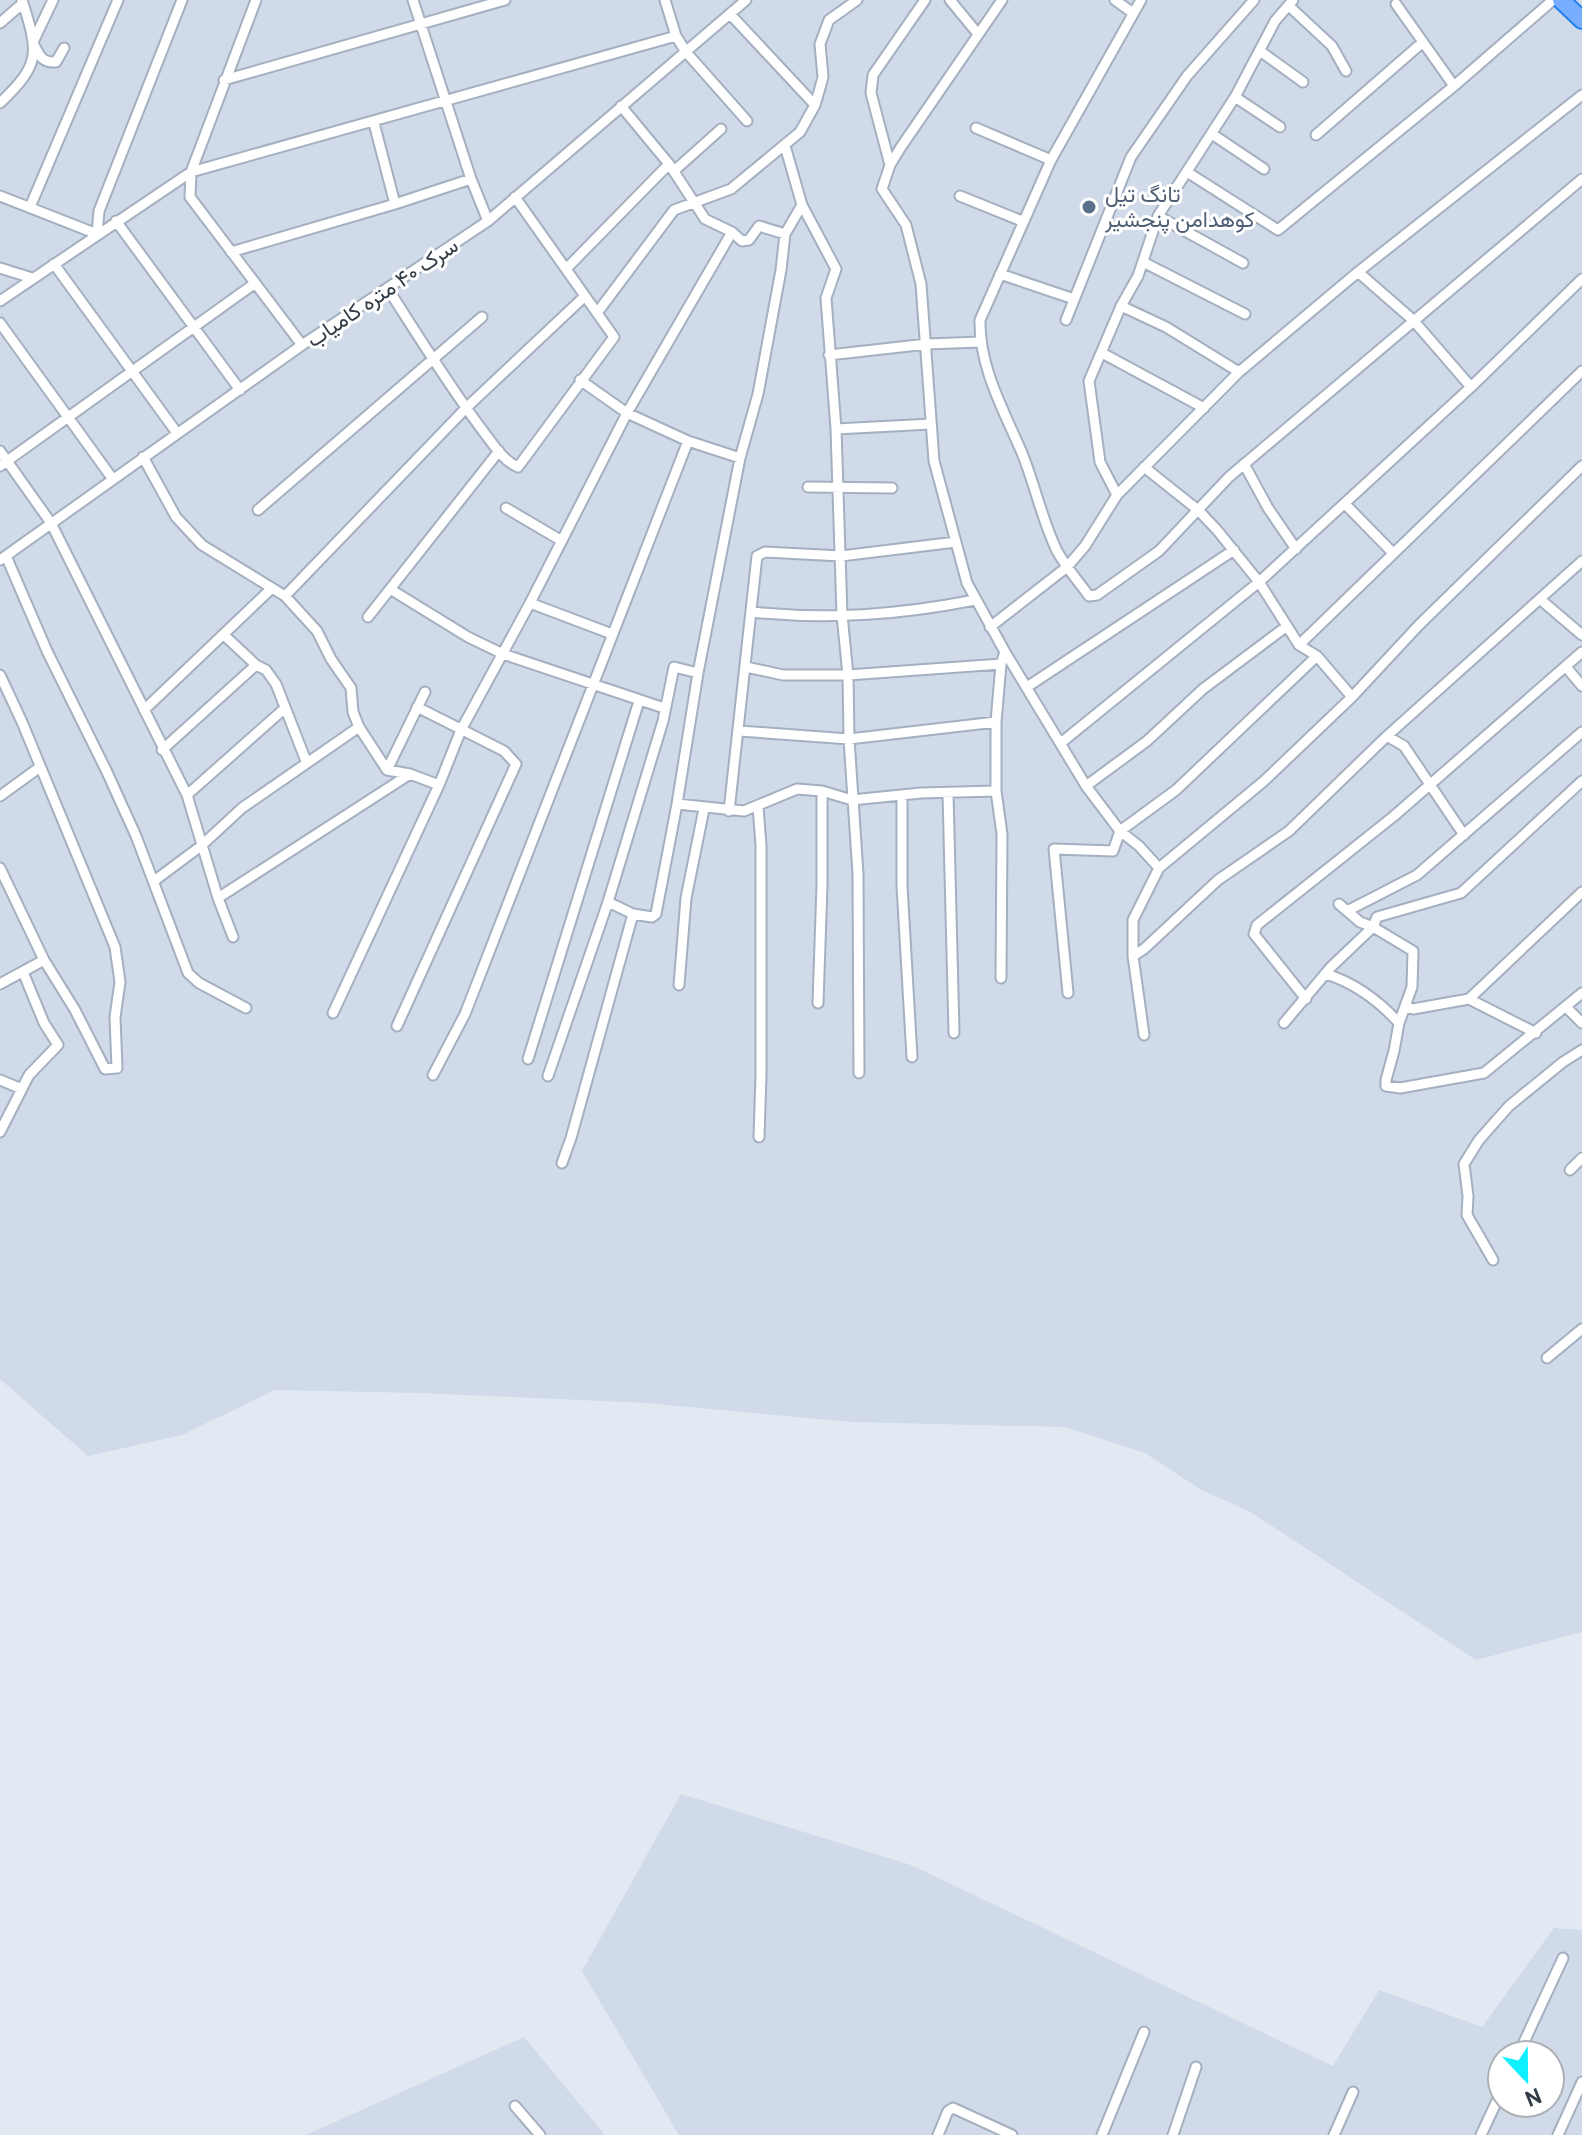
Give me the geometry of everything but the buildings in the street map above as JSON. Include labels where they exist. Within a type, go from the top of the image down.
[{"type":"highway","points":[[1561,0],[1582,20]]},
{"type":"street","points":[[0,103],[30,72],[33,42],[53,0]]},
{"type":"street","points":[[30,207],[118,0]]},
{"type":"street","points":[[97,234],[99,211],[182,0]]},
{"type":"street","points":[[256,0],[191,172],[190,197],[302,345]]},
{"type":"street","points":[[413,0],[471,179],[488,221]]},
{"type":"street","points":[[224,80],[505,0]]},
{"type":"street","points":[[665,0],[676,36],[686,52],[747,121]]},
{"type":"street","name":"سرک ۴۰ متره کامیاب","points":[[3,558],[302,345],[488,221],[746,0]]},
{"type":"street","points":[[597,313],[674,210],[731,189],[800,132],[815,105],[823,77],[820,44],[829,20],[857,0]]},
{"type":"street","points":[[890,165],[871,93],[873,75],[925,0]]},
{"type":"street","points":[[950,0],[978,34]]},
{"type":"street","points":[[1002,0],[890,165],[882,189],[906,225],[921,284],[934,461],[967,583],[990,627],[1086,786],[1120,831],[1159,868]]},
{"type":"street","points":[[1115,0],[1133,13]]},
{"type":"street","points":[[1141,0],[1051,160],[980,320],[980,342],[1046,526],[1067,567],[1089,596],[1097,595],[1159,551],[1244,464],[1582,179]]},
{"type":"street","points":[[1066,320],[1131,157],[1187,76],[1254,0]]},
{"type":"street","points":[[1187,172],[1278,230],[1454,86],[1553,0]]},
{"type":"street","points":[[0,23],[22,2],[33,42],[42,60],[56,62],[64,48]]},
{"type":"street","points":[[1117,495],[1100,462],[1089,381],[1143,262],[1158,216],[1235,97],[1275,21],[1291,3],[1333,48],[1346,71]]},
{"type":"street","points":[[1396,4],[1454,86]]},
{"type":"street","points":[[730,14],[815,105]]},
{"type":"street","points":[[0,301],[191,172],[676,36]]},
{"type":"street","points":[[1316,135],[1423,42]]},
{"type":"street","points":[[1260,51],[1303,82]]},
{"type":"street","points":[[990,627],[1067,567],[1085,546],[1117,495],[1239,372],[1358,272],[1582,95]]},
{"type":"street","points":[[1235,97],[1280,127]]},
{"type":"street","points":[[621,106],[671,167],[705,219],[732,232],[742,241],[749,240],[759,226],[785,234]]},
{"type":"street","points":[[374,123],[395,204]]},
{"type":"street","points":[[976,128],[1051,160]]},
{"type":"street","points":[[566,269],[671,167],[721,129]]},
{"type":"street","points":[[1212,134],[1264,169]]},
{"type":"street","points":[[785,146],[802,205],[836,269],[826,298],[836,429],[842,615],[858,874],[859,1073]]},
{"type":"street","points":[[231,252],[471,179]]},
{"type":"street","points":[[0,196],[97,234]]},
{"type":"street","points":[[960,196],[1022,221]]},
{"type":"street","points":[[388,289],[466,408],[499,451],[518,467],[614,337],[515,197]]},
{"type":"street","points":[[608,902],[633,914],[652,917],[656,914],[698,673],[740,458],[758,394],[785,234],[802,205]]},
{"type":"street","points":[[1158,216],[1243,263]]},
{"type":"street","points":[[116,221],[240,390]]},
{"type":"street","points":[[333,1013],[439,785],[461,730],[627,413],[732,232]]},
{"type":"street","points":[[1143,262],[1245,314]]},
{"type":"street","points":[[54,264],[177,433]]},
{"type":"street","points":[[0,268],[32,278]]},
{"type":"street","points":[[1358,272],[1413,320],[1471,387]]},
{"type":"street","points":[[1000,274],[1074,299]]},
{"type":"street","points":[[4,463],[254,284]]},
{"type":"street","points":[[1062,742],[1259,582],[1579,287]]},
{"type":"street","points":[[285,596],[466,408],[584,297]]},
{"type":"street","points":[[1121,306],[1166,327],[1239,372]]},
{"type":"street","points":[[258,510],[482,317]]},
{"type":"street","points":[[0,323],[112,478]]},
{"type":"street","points":[[829,355],[927,344],[980,342]]},
{"type":"street","points":[[1102,353],[1204,408]]},
{"type":"street","points":[[1299,645],[1582,371]]},
{"type":"street","points":[[580,380],[627,413],[688,441],[740,458]]},
{"type":"street","points":[[836,429],[931,424]]},
{"type":"street","points":[[433,1075],[465,1014],[688,441]]},
{"type":"street","points":[[0,451],[4,463],[51,523],[187,795],[233,937]]},
{"type":"street","points":[[368,617],[499,451]]},
{"type":"street","points":[[143,457],[176,517],[202,545],[285,596],[317,631],[351,688],[353,712],[359,727],[387,770],[410,774],[439,785]]},
{"type":"street","points":[[1244,464],[1268,508],[1296,549]]},
{"type":"street","points":[[1144,1035],[1133,956],[1133,920],[1159,868],[1264,781],[1582,466]]},
{"type":"street","points":[[1144,467],[1198,510],[1259,582],[1299,645],[1317,656],[1352,697]]},
{"type":"street","points":[[808,487],[892,488]]},
{"type":"street","points":[[1345,504],[1393,553]]},
{"type":"street","points":[[506,508],[562,541]]},
{"type":"street","points":[[729,811],[757,556],[765,552],[841,556],[956,542]]},
{"type":"street","points":[[1027,687],[1234,550]]},
{"type":"street","points":[[3,558],[106,770],[154,881],[188,973],[199,983],[246,1008]]},
{"type":"street","points":[[1133,956],[1218,880],[1289,831],[1387,736],[1582,561]]},
{"type":"street","points":[[144,710],[272,588]]},
{"type":"street","points":[[390,589],[468,637],[503,654],[664,708]]},
{"type":"street","points":[[751,612],[803,617],[912,612],[975,600]]},
{"type":"street","points":[[1541,600],[1582,635]]},
{"type":"street","points":[[530,603],[612,634]]},
{"type":"street","points":[[1086,786],[1147,741],[1203,689],[1287,626]]},
{"type":"street","points":[[224,635],[256,665],[266,670],[276,684],[306,761]]},
{"type":"street","points":[[1001,978],[1002,834],[996,791],[996,722],[1001,664],[1005,652]]},
{"type":"street","points":[[1306,999],[1254,934],[1257,925],[1431,784],[1582,652]]},
{"type":"street","points":[[1068,993],[1054,849],[1113,851],[1120,831],[1176,790],[1317,656]]},
{"type":"street","points":[[746,667],[783,675],[848,675],[1001,664]]},
{"type":"street","points":[[162,750],[256,665]]},
{"type":"street","points":[[548,1076],[608,902],[663,721],[674,667],[698,673]]},
{"type":"street","points":[[1566,667],[1582,686]]},
{"type":"street","points":[[0,675],[115,947],[120,982],[115,1017],[117,1068],[105,1069],[75,1010],[44,960],[0,868]]},
{"type":"street","points":[[387,770],[425,692]]},
{"type":"street","points":[[528,1059],[639,701]]},
{"type":"street","points":[[397,1026],[516,764],[504,751],[417,707]]},
{"type":"street","points":[[187,795],[284,709]]},
{"type":"street","points":[[740,731],[849,739],[996,722]]},
{"type":"street","points":[[154,881],[201,846],[242,808],[359,727]]},
{"type":"street","points":[[1582,732],[1417,875],[1343,907],[1363,923],[1413,951],[1412,987],[1399,1023],[1386,1086],[1400,1088],[1484,1073],[1582,993]]},
{"type":"street","points":[[1387,736],[1404,746],[1464,835]]},
{"type":"street","points":[[0,796],[40,767]]},
{"type":"street","points":[[218,898],[410,774]]},
{"type":"street","points":[[1284,1023],[1326,974],[1373,927],[1377,917],[1461,893],[1582,781]]},
{"type":"street","points":[[677,804],[744,811],[797,789],[822,791],[852,800],[921,793],[996,791]]},
{"type":"street","points":[[818,1003],[822,791]]},
{"type":"street","points":[[948,794],[954,1033]]},
{"type":"street","points":[[902,797],[902,886],[912,1057]]},
{"type":"street","points":[[758,807],[761,999],[759,1137]]},
{"type":"street","points":[[679,985],[686,898],[704,809]]},
{"type":"street","points":[[1406,1007],[1413,1009],[1469,999],[1582,892]]},
{"type":"street","points":[[562,1163],[633,914]]},
{"type":"street","points":[[0,984],[44,960]]},
{"type":"street","points":[[0,1132],[29,1075],[58,1045],[44,1023],[23,972]]},
{"type":"street","points":[[1326,974],[1369,994],[1399,1023]]},
{"type":"street","points":[[1469,999],[1536,1033]]},
{"type":"street","points":[[1566,1007],[1582,1023]]},
{"type":"street","points":[[1493,1260],[1467,1215],[1464,1164],[1479,1140],[1509,1106],[1582,1050]]},
{"type":"street","points":[[0,1080],[22,1089]]},
{"type":"street","points":[[1570,1170],[1582,1158]]},
{"type":"street","points":[[1547,1358],[1582,1329]]},
{"type":"street","points":[[1525,2039],[1563,1958]]},
{"type":"street","points":[[1102,2135],[1144,2032]]},
{"type":"street","points":[[1173,2135],[1196,2067]]},
{"type":"street","points":[[1558,2135],[1582,2082]]},
{"type":"street","points":[[1334,2135],[1353,2092]]},
{"type":"street","points":[[515,2106],[540,2135]]},
{"type":"street","points":[[938,2135],[948,2111],[953,2108],[1012,2135]]},
{"type":"shaded area","points":[[0,0],[1582,0],[1582,1632],[1476,1660],[1252,1513],[1200,1489],[1145,1453],[1065,1427],[852,1422],[646,1403],[275,1390],[182,1435],[88,1456],[0,1379]]},
{"type":"shaded area","points":[[681,1794],[911,1865],[1333,2066],[1379,1990],[1482,2027],[1554,1928],[1582,1930],[1582,2135],[679,2135],[582,1971]]},
{"type":"shaded area","points":[[524,2037],[605,2135],[306,2135]]},
{"type":"place","name":"تانگ تیل کوهدامن پنجشیر","points":[[1089,207]]}]
